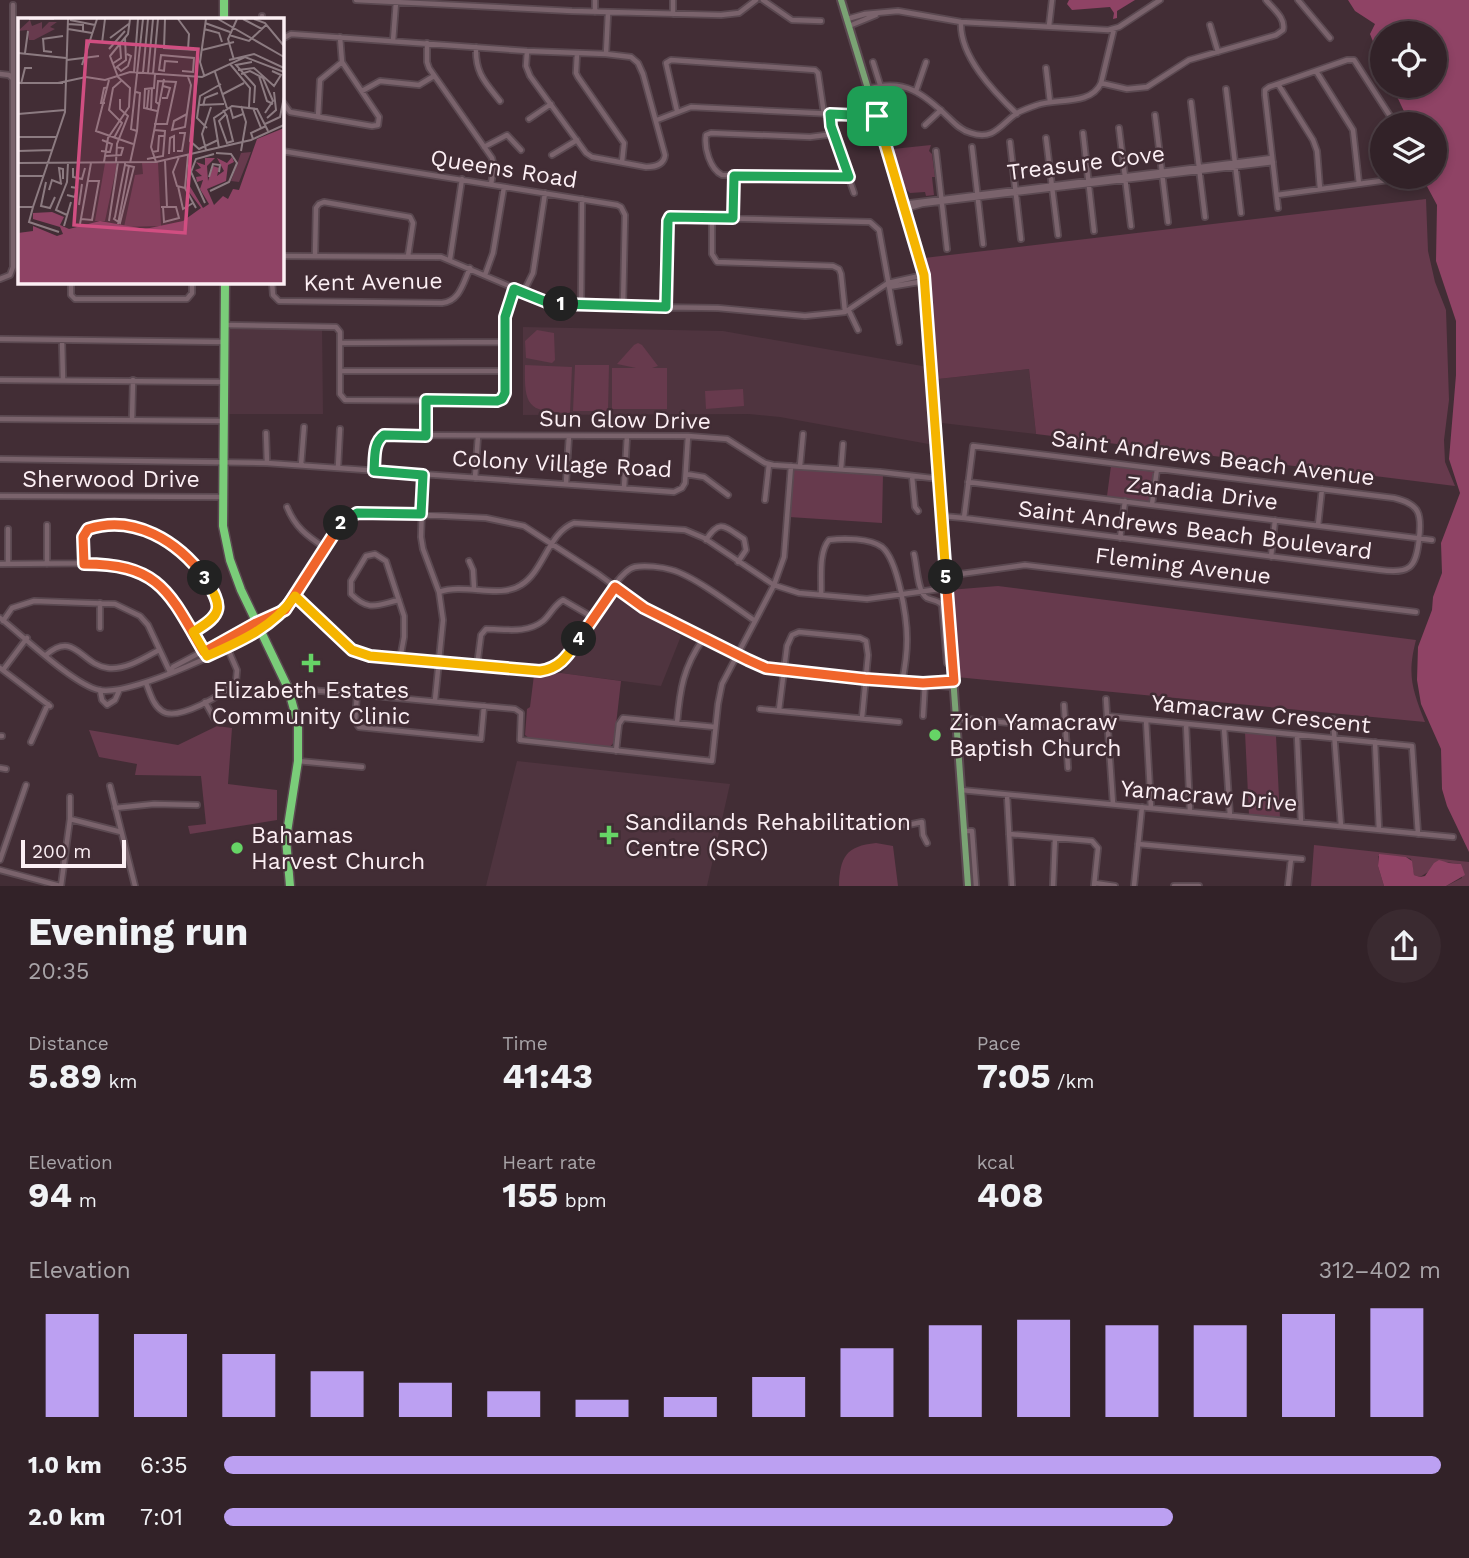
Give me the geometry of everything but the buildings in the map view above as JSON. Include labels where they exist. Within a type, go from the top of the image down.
[{"type":"highway","points":[[224,0],[224,18]]},
{"type":"highway","points":[[225,284],[221,497],[223,526],[228,552],[241,590],[288,688],[298,724],[298,761],[286,839],[290,886]]},
{"type":"main road","points":[[841,0],[924,278],[968,886]]},
{"type":"street","points":[[356,0],[444,2],[608,13],[732,15],[743,11],[756,0]]},
{"type":"street","points":[[595,0],[595,12]]},
{"type":"street","points":[[673,0],[673,14]]},
{"type":"street","points":[[763,0],[792,20],[821,21]]},
{"type":"street","points":[[1049,26],[1052,0]]},
{"type":"street","points":[[848,23],[865,14],[898,11],[961,22],[1114,29],[1160,0]]},
{"type":"street","points":[[1101,83],[1127,89],[1147,87],[1189,60],[1276,36],[1283,30],[1284,25],[1266,0]]},
{"type":"street","points":[[1298,0],[1330,38]]},
{"type":"street","points":[[393,41],[396,2]]},
{"type":"street","points":[[0,279],[10,275],[13,267],[13,5]]},
{"type":"street","points":[[606,54],[608,13]]},
{"type":"street","points":[[961,22],[962,34],[981,75],[1017,114]]},
{"type":"street","points":[[1210,25],[1218,52]]},
{"type":"street","points":[[868,89],[895,86],[916,91],[927,97],[963,130],[982,135],[1001,129],[1017,114],[1041,103],[1084,97],[1096,91],[1101,83],[1114,29]]},
{"type":"street","points":[[284,38],[291,34],[631,57],[638,63],[657,120],[665,155],[662,162],[650,167],[592,157],[527,71],[527,51]]},
{"type":"street","points":[[284,104],[290,112],[378,125],[379,117],[342,62],[339,52],[340,37]]},
{"type":"street","points":[[427,43],[427,62],[434,76],[494,162],[491,184]]},
{"type":"street","points":[[476,47],[478,71],[500,101]]},
{"type":"street","points":[[577,54],[578,78],[624,143],[622,162]]},
{"type":"street","points":[[1278,208],[1265,90],[1347,60],[1354,60],[1387,112]]},
{"type":"street","points":[[677,111],[667,61],[815,70],[818,73],[827,114],[855,193]]},
{"type":"street","points":[[318,117],[320,79],[342,62]]},
{"type":"street","points":[[873,62],[888,110]]},
{"type":"street","points":[[916,91],[926,62]]},
{"type":"street","points":[[1045,68],[1050,102]]},
{"type":"street","points":[[1316,71],[1353,130],[1359,184]]},
{"type":"street","points":[[0,74],[9,75],[13,79]]},
{"type":"street","points":[[362,91],[380,81],[419,85],[434,76]]},
{"type":"street","points":[[1278,84],[1313,141],[1317,151],[1320,189]]},
{"type":"street","points":[[1226,89],[1241,213]]},
{"type":"street","points":[[1191,102],[1205,217]]},
{"type":"street","points":[[529,119],[551,104]]},
{"type":"street","points":[[657,120],[691,107],[877,116]]},
{"type":"street","points":[[925,125],[941,110]]},
{"type":"street","points":[[1155,115],[1167,222]]},
{"type":"street","points":[[1119,128],[1130,226]]},
{"type":"street","points":[[834,134],[810,137],[711,133],[706,135],[705,141],[713,168],[722,175],[849,177]]},
{"type":"street","points":[[1083,134],[1094,231]]},
{"type":"street","points":[[484,147],[507,135],[521,150]]},
{"type":"street","points":[[1046,138],[1058,235]]},
{"type":"street","points":[[552,155],[577,140]]},
{"type":"street","points":[[1010,142],[1021,239]]},
{"type":"street","points":[[972,147],[984,244]]},
{"type":"street","name":"Queens Road","points":[[284,151],[617,205],[624,211],[624,306]]},
{"type":"street","points":[[936,151],[947,248]]},
{"type":"street","name":"Treasure Cove","points":[[904,206],[1273,160]]},
{"type":"street","points":[[733,218],[734,176]]},
{"type":"street","points":[[450,259],[462,180]]},
{"type":"street","points":[[1277,195],[1370,182]]},
{"type":"street","points":[[485,275],[494,253],[504,187]]},
{"type":"street","points":[[523,293],[533,274],[545,193]]},
{"type":"street","points":[[581,306],[582,199]]},
{"type":"street","points":[[315,256],[315,211],[319,204],[324,202],[410,217],[413,223],[408,257]]},
{"type":"street","points":[[666,307],[670,217],[873,223],[879,230],[899,342]]},
{"type":"street","points":[[712,217],[712,254],[717,262],[833,266],[839,269],[847,312],[858,330]]},
{"type":"street","points":[[284,256],[450,259],[549,303],[718,308],[805,316],[847,312],[881,288],[924,278]]},
{"type":"street","name":"Kent Avenue","points":[[272,284],[273,295],[279,301],[442,303],[458,296],[470,268]]},
{"type":"street","points":[[71,284],[71,295],[75,299],[187,299],[192,293],[192,284]]},
{"type":"street","points":[[224,325],[334,326],[340,332],[340,394],[345,400],[500,400],[505,393],[504,342],[507,306],[514,289]]},
{"type":"street","points":[[0,339],[224,342]]},
{"type":"street","points":[[62,340],[63,380]]},
{"type":"street","points":[[340,343],[504,342]]},
{"type":"street","points":[[340,371],[504,371]]},
{"type":"street","points":[[0,380],[223,382]]},
{"type":"street","points":[[132,420],[133,380]]},
{"type":"street","points":[[426,400],[426,436]]},
{"type":"street","points":[[0,419],[223,421]]},
{"type":"street","points":[[301,465],[304,427]]},
{"type":"street","points":[[338,467],[340,429]]},
{"type":"street","points":[[266,433],[267,463]]},
{"type":"street","points":[[800,467],[803,434]]},
{"type":"street","name":"Sun Glow Drive","points":[[374,471],[376,447],[384,435],[688,436],[727,439],[769,464],[940,479]]},
{"type":"street","points":[[475,478],[478,436]]},
{"type":"street","points":[[566,483],[569,436]]},
{"type":"street","points":[[624,488],[627,436]]},
{"type":"street","name":"Colony Village Road","points":[[0,459],[267,463],[677,491],[684,486],[688,436]]},
{"type":"street","points":[[841,469],[843,444]]},
{"type":"street","name":"Saint Andrews Beach Avenue","points":[[968,481],[973,446],[1394,498],[1407,502],[1420,514],[1420,538]]},
{"type":"street","points":[[765,500],[769,464]]},
{"type":"street","points":[[288,688],[515,709],[521,711],[522,716],[520,740],[712,761],[719,694],[736,654],[774,585],[784,557],[791,466]]},
{"type":"street","points":[[1152,505],[1157,469]]},
{"type":"street","points":[[686,474],[704,477],[728,495]]},
{"type":"street","points":[[423,475],[423,548],[439,592],[443,620],[435,700]]},
{"type":"street","points":[[912,475],[915,507],[918,511]]},
{"type":"street","points":[[964,518],[968,481]]},
{"type":"street","name":"Zanadia Drive","points":[[968,481],[1432,540]]},
{"type":"street","points":[[1318,525],[1322,489]]},
{"type":"street","name":"Sherwood Drive","points":[[0,496],[221,497]]},
{"type":"street","points":[[1120,538],[1125,501]]},
{"type":"street","points":[[287,507],[300,530],[324,547]]},
{"type":"street","points":[[206,654],[285,610],[341,523],[357,513],[421,514],[513,522],[553,543],[644,608],[761,666],[865,679],[954,684]]},
{"type":"street","name":"Saint Andrews Beach Boulevard","points":[[942,516],[1399,571],[1414,563],[1420,538]]},
{"type":"street","points":[[1271,557],[1275,520]]},
{"type":"street","points":[[439,592],[474,588],[502,590],[521,585],[564,530],[574,523],[685,530],[706,540],[774,585],[799,593],[867,599],[947,588]]},
{"type":"street","points":[[47,524],[47,564]]},
{"type":"street","points":[[84,564],[83,537],[88,529],[125,525],[162,537],[188,556],[218,599],[219,606],[214,619],[193,632]]},
{"type":"street","points":[[706,540],[714,528],[719,526],[744,538],[747,547],[738,562]]},
{"type":"street","points":[[8,528],[8,564]]},
{"type":"street","points":[[821,596],[827,542],[833,539],[871,542],[882,547],[889,555],[901,595],[908,641],[902,682]]},
{"type":"street","points":[[399,600],[370,607],[351,594],[351,581],[366,556],[375,554],[386,561],[399,600],[404,625],[400,659]]},
{"type":"street","points":[[914,554],[922,592],[943,605],[947,663]]},
{"type":"street","points":[[470,561],[474,588]]},
{"type":"street","points":[[0,564],[113,564],[131,567],[153,580],[173,599],[206,654]]},
{"type":"street","name":"Fleming Avenue","points":[[946,576],[1025,565],[1416,612]]},
{"type":"street","points":[[295,596],[352,650],[370,656],[534,671],[556,667],[562,663],[626,571],[634,567],[673,570],[685,575],[755,621]]},
{"type":"street","points":[[477,666],[481,635],[486,629],[534,627],[546,619],[563,600],[594,618]]},
{"type":"street","points":[[170,672],[148,625],[140,616],[115,604],[34,601],[12,608],[2,619],[79,681],[100,690],[119,691],[146,683],[170,672],[173,667],[228,647],[258,626]]},
{"type":"street","points":[[100,603],[100,628]]},
{"type":"street","points":[[779,710],[788,642],[796,632],[860,638],[867,644],[862,718]]},
{"type":"street","points":[[677,723],[682,677],[703,638]]},
{"type":"street","points":[[27,639],[2,669],[49,705],[31,742]]},
{"type":"street","points":[[46,655],[55,647],[70,646],[101,666],[116,668],[159,650]]},
{"type":"street","points":[[146,683],[156,706],[167,714],[180,714],[225,692],[236,682],[237,670],[228,647]]},
{"type":"street","points":[[923,716],[924,683]]},
{"type":"street","points":[[100,690],[102,700],[107,705],[115,700],[119,691]]},
{"type":"street","points":[[357,694],[355,722],[359,727],[481,739],[484,706]]},
{"type":"street","points":[[1106,699],[1112,804]]},
{"type":"street","points":[[205,702],[214,718]]},
{"type":"street","points":[[1064,705],[1068,768]]},
{"type":"street","points":[[760,709],[899,722]]},
{"type":"street","name":"Yamacraw Crescent","points":[[1107,716],[1412,746],[1418,834]]},
{"type":"street","points":[[616,751],[619,724],[624,718],[715,727]]},
{"type":"street","points":[[956,718],[1065,727]]},
{"type":"street","points":[[1333,719],[1341,826]]},
{"type":"street","points":[[1146,720],[1151,808]]},
{"type":"street","points":[[1186,724],[1191,812]]},
{"type":"street","points":[[29,728],[37,725]]},
{"type":"street","points":[[1224,728],[1230,816]]},
{"type":"street","points":[[1297,735],[1301,822]]},
{"type":"street","points":[[1375,743],[1379,830]]},
{"type":"street","points":[[298,761],[362,767]]},
{"type":"street","points":[[0,860],[26,785]]},
{"type":"street","points":[[110,786],[135,886]]},
{"type":"street","name":"Yamacraw Drive","points":[[961,790],[1453,837]]},
{"type":"street","points":[[1007,794],[1012,886]]},
{"type":"street","points":[[0,870],[61,886],[70,819],[70,797]]},
{"type":"street","points":[[115,808],[154,804],[197,805]]},
{"type":"street","points":[[1134,886],[1142,807]]},
{"type":"street","points":[[70,819],[121,832]]},
{"type":"street","points":[[903,826],[922,822],[927,843]]},
{"type":"street","points":[[964,831],[972,831],[976,886],[968,886]]},
{"type":"street","points":[[1009,834],[1092,841],[1097,844],[1094,885],[1115,886]]},
{"type":"street","points":[[1053,886],[1055,838]]},
{"type":"street","points":[[1138,844],[1302,859]]},
{"type":"street","points":[[1288,886],[1291,859]]},
{"type":"street","points":[[1174,886],[1199,886]]},
{"type":"shaded area","points":[[1069,0],[1135,0],[1117,11],[1117,18],[1113,19],[1114,13],[1110,7],[1072,10],[1067,4]]},
{"type":"shaded area","points":[[1348,0],[1469,0],[1469,852],[1447,806],[1442,789],[1441,749],[1421,704],[1417,680],[1418,647],[1442,573],[1441,543],[1460,493],[1449,459],[1456,375],[1456,321],[1436,261],[1437,205],[1428,189],[1447,189],[1447,112],[1404,112],[1398,98],[1447,98],[1447,21],[1370,21],[1355,11]]},
{"type":"shaded area","points":[[931,145],[929,151],[932,154],[935,177],[932,177],[934,195],[926,196],[925,192],[910,193],[904,187],[893,149]]},
{"type":"shaded area","points":[[1426,199],[1428,251],[1435,282],[1446,310],[1449,400],[1444,440],[1445,462],[1455,486],[1036,434],[1029,369],[938,379],[924,258]]},
{"type":"shaded area","points":[[227,322],[322,323],[323,414],[226,414]]},
{"type":"shaded area","points":[[523,327],[723,331],[928,367],[934,445],[780,417],[749,414],[523,415]]},
{"type":"shaded area","points":[[537,330],[554,333],[555,360],[552,363],[526,358],[525,341]]},
{"type":"shaded area","points":[[638,343],[658,366],[652,368],[667,368],[667,409],[612,409],[612,368],[636,368],[617,364]]},
{"type":"shaded area","points":[[525,365],[572,367],[570,413],[545,411],[531,404],[526,390]]},
{"type":"shaded area","points":[[575,365],[609,365],[608,411],[573,411]]},
{"type":"shaded area","points":[[1029,369],[1036,434],[942,423],[938,379]]},
{"type":"shaded area","points":[[743,389],[744,406],[706,409],[705,391]]},
{"type":"shaded area","points":[[1111,466],[1154,472],[1150,502],[1107,496]]},
{"type":"shaded area","points":[[792,471],[883,474],[882,523],[789,517]]},
{"type":"shaded area","points":[[998,586],[1416,640],[1411,673],[1425,722],[956,677],[949,590]]},
{"type":"shaded area","points":[[619,598],[681,636],[661,686],[561,673],[568,667],[586,635],[589,637],[614,599]]},
{"type":"shaded area","points":[[561,673],[621,681],[614,742],[610,747],[530,739],[525,735],[534,675]]},
{"type":"shaded area","points":[[217,726],[232,728],[228,784],[277,790],[277,820],[190,834],[188,826],[206,824],[201,776],[135,775],[137,764],[99,757],[89,730],[178,745]]},
{"type":"shaded area","points":[[1245,732],[1276,736],[1280,818],[1249,815]]},
{"type":"shaded area","name":"Sandilands Rehabilitation Centre (SRC)","points":[[517,761],[730,784],[707,886],[486,886]]},
{"type":"shaded area","points":[[876,843],[893,846],[898,886],[839,886],[843,860],[851,850]]},
{"type":"shaded area","points":[[1314,845],[1469,862],[1469,886],[1446,886],[1462,878],[1461,864],[1444,862],[1420,877],[1414,875],[1411,859],[1378,856],[1384,886],[1311,886]]},
{"type":"shaded area","points":[[1379,854],[1406,857],[1412,861],[1414,875],[1420,877],[1425,876],[1439,860],[1461,864],[1465,875],[1446,886],[1384,886],[1378,866]]},
{"type":"place","name":"Elizabeth Estates Community Clinic","points":[[311,663]]},
{"type":"place","name":"Zion Yamacraw Baptish Church","points":[[935,735]]},
{"type":"place","name":"Sandilands Rehabilitation Centre (SRC)","points":[[609,835]]},
{"type":"place","name":"Bahamas Harvest Church","points":[[237,848]]},
{"type":"route","points":[[877,116],[830,114],[831,126],[849,177],[734,176],[733,218],[670,217],[666,307],[549,303],[514,289],[505,317],[505,393],[502,399],[426,400],[426,436],[384,435],[377,443],[374,471],[423,475],[421,514],[365,512],[351,515],[330,537],[285,610],[256,623],[204,652],[193,632],[181,610],[164,588],[131,567],[84,564],[83,537],[88,529],[95,527],[125,525],[142,529],[177,547],[204,576],[218,599],[219,606],[214,619],[193,632],[207,656],[270,624],[285,610],[295,596],[345,645],[358,654],[485,667],[548,670],[562,663],[615,587],[644,608],[766,668],[865,679],[923,683],[954,681],[925,285],[921,263],[877,116]]}]
